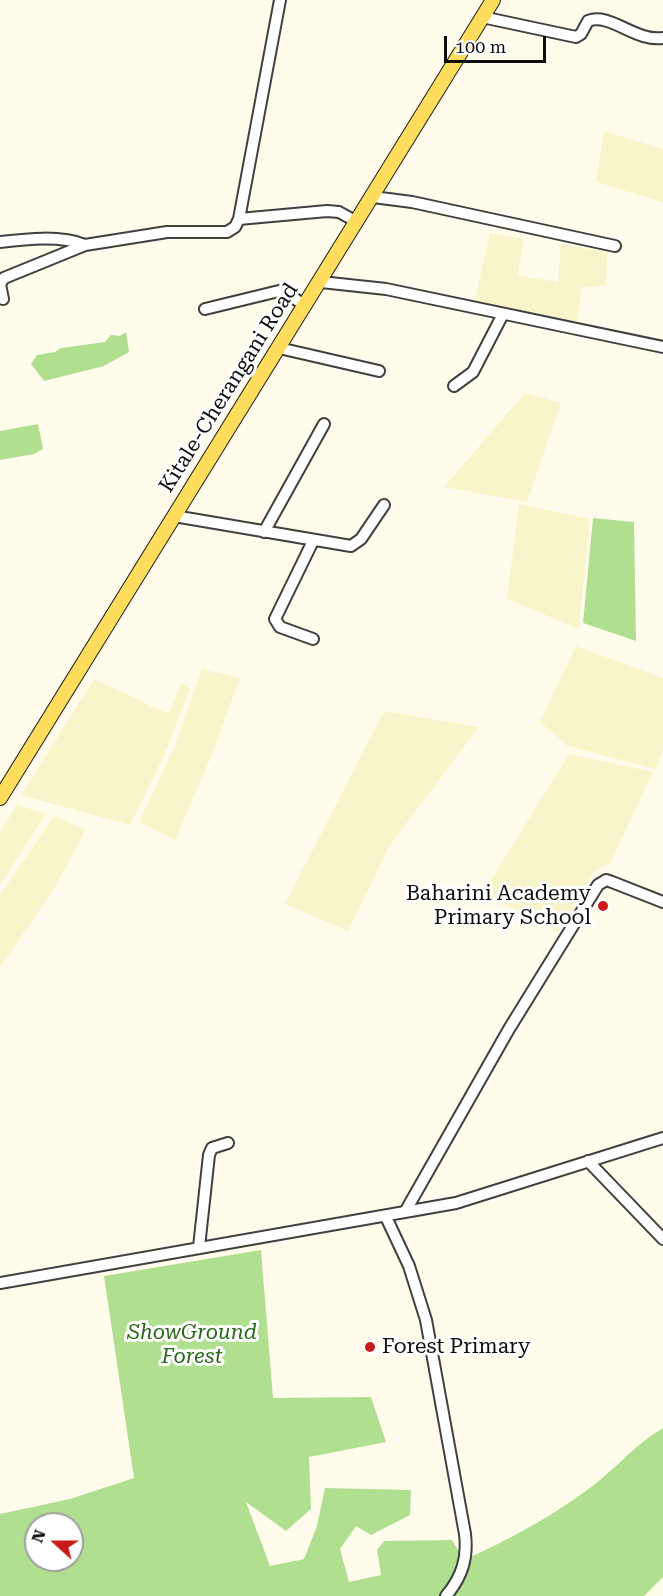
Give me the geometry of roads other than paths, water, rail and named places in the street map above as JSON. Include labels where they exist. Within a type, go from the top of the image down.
[{"type":"main road","name":"Kitale-Cherangani Road","points":[[0,798],[321,282],[493,0]]},
{"type":"street","points":[[3,299],[0,284],[4,278],[85,245],[167,232],[227,232],[235,227],[239,219],[280,0]]},
{"type":"street","points":[[482,17],[576,36],[581,34],[588,21],[594,19],[620,26],[644,38],[663,38]]},
{"type":"street","points":[[373,197],[412,202],[615,246]]},
{"type":"street","points":[[239,219],[327,211],[339,212],[357,222]]},
{"type":"street","points":[[0,242],[26,239],[75,241],[85,245]]},
{"type":"street","points":[[321,282],[386,290],[663,348]]},
{"type":"street","points":[[205,309],[283,290],[305,306]]},
{"type":"street","points":[[454,386],[473,372],[503,314]]},
{"type":"street","points":[[279,348],[379,371]]},
{"type":"street","points":[[264,532],[324,424]]},
{"type":"street","points":[[174,516],[313,541],[353,545],[361,539],[384,505]]},
{"type":"street","points":[[313,541],[275,619],[280,627],[313,639]]},
{"type":"street","points":[[405,1212],[509,1029],[598,885],[606,880],[663,902]]},
{"type":"street","points":[[0,1283],[199,1247],[386,1217],[483,1196],[663,1138]]},
{"type":"street","points":[[199,1247],[209,1155],[212,1148],[228,1143]]},
{"type":"street","points":[[588,1161],[663,1239]]},
{"type":"street","points":[[386,1217],[409,1266],[426,1320],[465,1534],[467,1550],[463,1570],[446,1596]]},
{"type":"place","name":"Baharini Academy Primary School","points":[[603,906]]},
{"type":"place","name":"Forest Primary","points":[[370,1347]]},
{"type":"park label","name":"ShowGround Forest","points":[[192,1345]]}]
